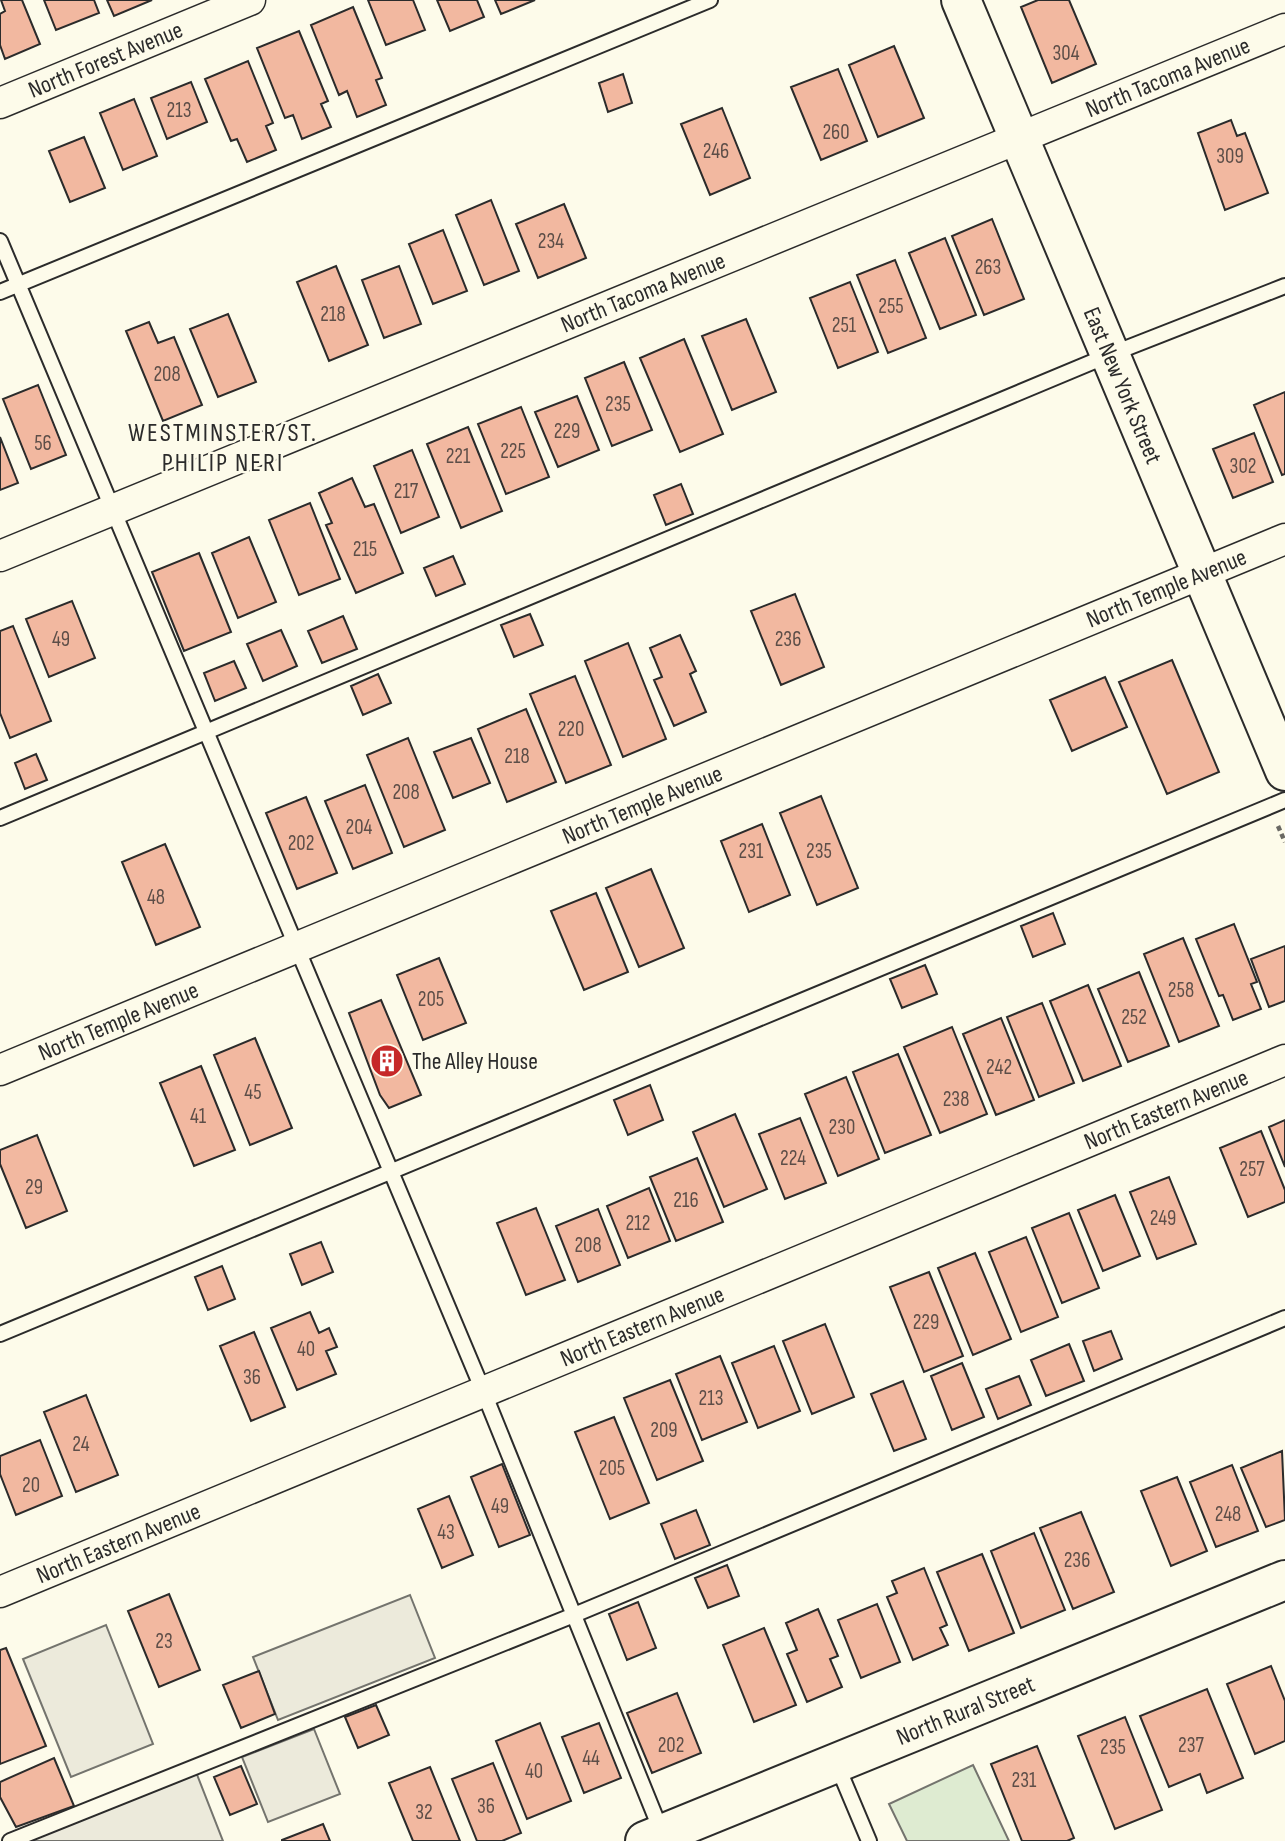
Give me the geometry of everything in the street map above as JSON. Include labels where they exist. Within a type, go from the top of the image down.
[{"type":"main road","name":"East New York Street","points":[[961,0],[1285,771]]},
{"type":"main road","name":"North Rural Street","points":[[654,1837],[1285,1580]]},
{"type":"street","name":"North Forest Avenue","points":[[0,103],[250,0]]},
{"type":"street","name":"North Tacoma Avenue","points":[[0,556],[1285,29]]},
{"type":"street","name":"North Temple Avenue","points":[[0,1070],[1285,539]]},
{"type":"street","name":"North Eastern Avenue","points":[[0,1592],[1285,1060]]},
{"type":"lane","points":[[0,292],[710,0]]},
{"type":"lane","points":[[0,241],[484,1393],[573,1615],[654,1837]]},
{"type":"lane","points":[[0,818],[1109,355],[1285,286]]},
{"type":"lane","points":[[0,1334],[1285,800]]},
{"type":"lane","points":[[10,1841],[573,1615],[1285,1318]]},
{"type":"lane","points":[[836,1763],[869,1841]]},
{"type":"green space","points":[[973,1765],[1009,1841],[907,1841],[889,1804]]},
{"type":"shaded area","points":[[410,1595],[435,1658],[278,1720],[253,1657]]},
{"type":"shaded area","points":[[106,1625],[153,1744],[71,1777],[23,1659]]},
{"type":"shaded area","points":[[314,1729],[340,1794],[268,1822],[242,1757]]},
{"type":"shaded area","points":[[196,1772],[223,1841],[34,1841],[40,1835]]},
{"type":"building","points":[[1,0],[22,0],[40,44],[5,59],[0,45],[0,14],[5,11]]},
{"type":"building","points":[[44,0],[94,0],[99,13],[56,30]]},
{"type":"building","points":[[107,0],[152,0],[114,16]]},
{"type":"building","points":[[368,0],[413,0],[425,30],[386,45]]},
{"type":"building","points":[[437,0],[477,0],[484,17],[450,31]]},
{"type":"building","points":[[495,0],[535,0],[501,14]]},
{"type":"building","points":[[1038,0],[1069,0],[1096,64],[1052,83],[1021,7]]},
{"type":"building","points":[[353,7],[382,78],[376,80],[386,105],[357,117],[347,91],[339,95],[311,25]]},
{"type":"building","points":[[299,31],[328,101],[321,104],[331,127],[302,139],[293,115],[285,118],[257,48]]},
{"type":"building","points":[[894,46],[924,118],[878,137],[849,65]]},
{"type":"building","points":[[248,61],[273,123],[266,126],[276,150],[247,162],[237,139],[231,141],[205,79]]},
{"type":"building","points":[[838,69],[867,141],[821,160],[791,87]]},
{"type":"building","points":[[623,74],[632,103],[608,112],[599,83]]},
{"type":"building","points":[[191,82],[207,122],[167,139],[151,98]]},
{"type":"building","points":[[134,99],[157,156],[123,170],[100,113]]},
{"type":"building","points":[[722,108],[750,178],[710,195],[681,124]]},
{"type":"building","points":[[1231,120],[1237,136],[1245,133],[1268,193],[1225,210],[1198,133]]},
{"type":"building","points":[[84,137],[105,188],[70,202],[49,151]]},
{"type":"building","points":[[491,200],[519,271],[484,285],[456,215]]},
{"type":"building","points":[[564,204],[586,258],[538,278],[516,224]]},
{"type":"building","points":[[992,219],[1024,299],[984,315],[952,236]]},
{"type":"building","points":[[443,230],[467,291],[433,304],[409,244]]},
{"type":"building","points":[[945,238],[976,315],[940,329],[909,253]]},
{"type":"building","points":[[895,260],[926,338],[888,353],[857,275]]},
{"type":"building","points":[[336,266],[368,345],[329,361],[297,282]]},
{"type":"building","points":[[399,266],[421,324],[384,338],[362,280]]},
{"type":"building","points":[[850,282],[878,352],[838,368],[810,298]]},
{"type":"building","points":[[228,314],[256,382],[218,397],[190,329]]},
{"type":"building","points":[[746,319],[776,392],[732,410],[702,336]]},
{"type":"building","points":[[149,322],[158,343],[174,337],[202,405],[163,421],[126,331]]},
{"type":"building","points":[[684,339],[723,434],[680,452],[640,358]]},
{"type":"building","points":[[624,362],[652,430],[612,446],[585,378]]},
{"type":"building","points":[[38,385],[66,455],[31,469],[3,399]]},
{"type":"building","points":[[1285,392],[1285,474],[1282,475],[1254,405]]},
{"type":"building","points":[[577,396],[599,450],[558,467],[535,412]]},
{"type":"building","points":[[521,407],[549,477],[506,494],[478,424]]},
{"type":"building","points":[[468,427],[502,511],[461,528],[427,444]]},
{"type":"building","points":[[1254,433],[1273,482],[1233,498],[1213,449]]},
{"type":"building","points":[[0,437],[18,483],[0,490]]},
{"type":"building","points":[[412,450],[439,517],[401,533],[374,466]]},
{"type":"building","points":[[352,478],[365,507],[374,504],[403,573],[356,593],[326,525],[332,523],[319,493]]},
{"type":"building","points":[[681,484],[693,514],[666,525],[654,495]]},
{"type":"building","points":[[310,503],[340,579],[299,595],[269,520]]},
{"type":"building","points":[[249,537],[276,602],[238,618],[212,553]]},
{"type":"building","points":[[199,553],[231,632],[184,651],[152,572]]},
{"type":"building","points":[[453,556],[465,584],[436,596],[424,568]]},
{"type":"building","points":[[795,594],[824,667],[781,685],[751,611]]},
{"type":"building","points":[[72,601],[95,658],[49,677],[26,619]]},
{"type":"building","points":[[530,614],[543,645],[514,657],[501,625]]},
{"type":"building","points":[[343,616],[357,649],[322,663],[308,631]]},
{"type":"building","points":[[13,626],[51,721],[10,738],[0,713],[0,631]]},
{"type":"building","points":[[281,630],[297,666],[263,681],[247,644]]},
{"type":"building","points":[[680,635],[696,671],[690,674],[706,712],[674,726],[654,680],[662,677],[650,648]]},
{"type":"building","points":[[628,643],[666,739],[623,757],[585,661]]},
{"type":"building","points":[[1172,660],[1219,772],[1167,794],[1119,682]]},
{"type":"building","points":[[234,661],[246,688],[215,701],[204,673]]},
{"type":"building","points":[[378,674],[391,703],[363,715],[351,686]]},
{"type":"building","points":[[575,676],[611,765],[566,783],[530,694]]},
{"type":"building","points":[[1105,677],[1127,727],[1072,751],[1050,700]]},
{"type":"building","points":[[526,709],[556,782],[507,802],[478,729]]},
{"type":"building","points":[[408,738],[445,830],[404,847],[367,755]]},
{"type":"building","points":[[471,738],[490,783],[453,798],[434,752]]},
{"type":"building","points":[[36,754],[47,780],[25,789],[15,763]]},
{"type":"building","points":[[365,785],[392,853],[353,869],[325,801]]},
{"type":"building","points":[[821,796],[858,888],[817,905],[780,813]]},
{"type":"building","points":[[306,797],[337,873],[297,889],[266,813]]},
{"type":"building","points":[[762,824],[790,895],[749,912],[721,841]]},
{"type":"building","points":[[165,844],[200,927],[156,945],[122,862]]},
{"type":"building","points":[[651,869],[684,948],[639,967],[606,888]]},
{"type":"building","points":[[596,893],[628,972],[584,990],[551,911]]},
{"type":"building","points":[[1053,913],[1065,944],[1033,957],[1021,926]]},
{"type":"building","points":[[1234,924],[1257,982],[1251,984],[1261,1009],[1233,1020],[1223,995],[1219,996],[1196,939]]},
{"type":"building","points":[[1183,938],[1219,1026],[1179,1042],[1144,954]]},
{"type":"building","points":[[1285,946],[1285,1001],[1269,1007],[1251,959]]},
{"type":"building","points":[[439,958],[466,1023],[423,1040],[397,975]]},
{"type":"building","points":[[925,965],[937,994],[902,1008],[890,979]]},
{"type":"building","points":[[1139,972],[1169,1046],[1128,1062],[1098,989]]},
{"type":"building","points":[[1088,985],[1121,1066],[1083,1081],[1050,1001]]},
{"type":"building","name":"The Alley House","points":[[381,1000],[421,1095],[389,1108],[380,1095],[349,1013]]},
{"type":"building","points":[[1042,1003],[1074,1083],[1039,1097],[1007,1017]]},
{"type":"building","points":[[1001,1018],[1034,1100],[996,1115],[963,1034]]},
{"type":"building","points":[[952,1027],[987,1114],[940,1133],[904,1047]]},
{"type":"building","points":[[255,1038],[292,1128],[250,1145],[214,1055]]},
{"type":"building","points":[[898,1054],[931,1135],[885,1153],[853,1072]]},
{"type":"building","points":[[201,1066],[235,1150],[194,1166],[160,1083]]},
{"type":"building","points":[[846,1077],[879,1159],[838,1176],[805,1094]]},
{"type":"building","points":[[650,1085],[663,1120],[628,1135],[614,1100]]},
{"type":"building","points":[[735,1114],[767,1189],[724,1207],[693,1132]]},
{"type":"building","points":[[800,1118],[826,1183],[785,1199],[759,1134]]},
{"type":"building","points":[[1285,1120],[1285,1167],[1269,1127]]},
{"type":"building","points":[[1261,1131],[1285,1190],[1285,1202],[1248,1217],[1220,1148]]},
{"type":"building","points":[[37,1135],[67,1211],[26,1228],[0,1164],[0,1150]]},
{"type":"building","points":[[697,1158],[723,1222],[676,1241],[650,1177]]},
{"type":"building","points":[[1169,1177],[1196,1244],[1157,1259],[1130,1192]]},
{"type":"building","points":[[649,1188],[670,1241],[628,1258],[607,1206]]},
{"type":"building","points":[[1115,1195],[1140,1256],[1103,1271],[1078,1210]]},
{"type":"building","points":[[536,1208],[565,1280],[526,1295],[497,1223]]},
{"type":"building","points":[[598,1209],[620,1265],[578,1282],[556,1226]]},
{"type":"building","points":[[1069,1213],[1099,1288],[1062,1303],[1032,1228]]},
{"type":"building","points":[[1026,1237],[1058,1317],[1021,1332],[989,1252]]},
{"type":"building","points":[[321,1242],[333,1272],[302,1285],[290,1254]]},
{"type":"building","points":[[975,1253],[1011,1339],[973,1355],[938,1268]]},
{"type":"building","points":[[222,1266],[235,1299],[208,1310],[195,1277]]},
{"type":"building","points":[[929,1272],[963,1356],[924,1372],[890,1287]]},
{"type":"building","points":[[310,1312],[319,1333],[329,1328],[337,1347],[326,1351],[336,1374],[297,1390],[271,1328]]},
{"type":"building","points":[[825,1324],[854,1397],[812,1414],[783,1341]]},
{"type":"building","points":[[1111,1331],[1122,1359],[1094,1371],[1083,1341]]},
{"type":"building","points":[[254,1332],[285,1407],[251,1421],[220,1346]]},
{"type":"building","points":[[1069,1344],[1084,1381],[1046,1396],[1031,1360]]},
{"type":"building","points":[[774,1346],[800,1411],[758,1428],[732,1363]]},
{"type":"building","points":[[720,1356],[747,1422],[702,1440],[676,1374]]},
{"type":"building","points":[[962,1363],[984,1417],[952,1430],[931,1376]]},
{"type":"building","points":[[1019,1376],[1031,1405],[998,1419],[986,1389]]},
{"type":"building","points":[[670,1380],[703,1461],[657,1480],[624,1398]]},
{"type":"building","points":[[903,1381],[926,1439],[894,1451],[871,1394]]},
{"type":"building","points":[[86,1395],[118,1475],[76,1492],[44,1412]]},
{"type":"building","points":[[614,1417],[649,1503],[610,1519],[575,1432]]},
{"type":"building","points":[[40,1440],[62,1496],[16,1515],[0,1474],[0,1456]]},
{"type":"building","points":[[1282,1451],[1285,1520],[1266,1527],[1241,1468]]},
{"type":"building","points":[[502,1464],[530,1535],[499,1547],[471,1477]]},
{"type":"building","points":[[1232,1465],[1258,1531],[1216,1547],[1190,1482]]},
{"type":"building","points":[[1177,1477],[1207,1551],[1171,1566],[1141,1491]]},
{"type":"building","points":[[449,1496],[473,1555],[442,1568],[418,1509]]},
{"type":"building","points":[[696,1510],[710,1545],[675,1559],[661,1524]]},
{"type":"building","points":[[1081,1512],[1114,1592],[1073,1609],[1040,1528]]},
{"type":"building","points":[[1034,1533],[1065,1610],[1021,1628],[991,1551]]},
{"type":"building","points":[[982,1554],[1014,1633],[969,1651],[937,1572]]},
{"type":"building","points":[[727,1565],[739,1596],[708,1608],[695,1578]]},
{"type":"building","points":[[924,1568],[947,1625],[940,1628],[948,1645],[913,1660],[887,1597],[897,1593],[892,1581]]},
{"type":"building","points":[[169,1594],[200,1670],[159,1687],[128,1611]]},
{"type":"building","points":[[638,1602],[656,1648],[627,1660],[609,1614]]},
{"type":"building","points":[[877,1604],[900,1662],[861,1678],[838,1620]]},
{"type":"building","points":[[818,1609],[838,1656],[830,1659],[842,1687],[807,1702],[787,1654],[797,1650],[786,1623]]},
{"type":"building","points":[[764,1628],[796,1705],[754,1722],[723,1645]]},
{"type":"building","points":[[6,1648],[46,1746],[0,1764],[0,1650]]},
{"type":"building","points":[[1271,1666],[1285,1701],[1285,1741],[1255,1754],[1227,1684]]},
{"type":"building","points":[[259,1671],[275,1714],[241,1728],[223,1685]]},
{"type":"building","points":[[1207,1689],[1243,1778],[1207,1793],[1200,1774],[1169,1787],[1140,1716]]},
{"type":"building","points":[[677,1693],[701,1753],[652,1773],[627,1713]]},
{"type":"building","points":[[376,1705],[389,1735],[358,1748],[345,1717]]},
{"type":"building","points":[[1125,1717],[1162,1810],[1115,1829],[1078,1736]]},
{"type":"building","points":[[540,1723],[571,1801],[527,1819],[496,1741]]},
{"type":"building","points":[[599,1723],[621,1778],[584,1793],[562,1737]]},
{"type":"building","points":[[1037,1746],[1074,1838],[1067,1841],[1022,1841],[991,1764]]},
{"type":"building","points":[[54,1758],[74,1806],[16,1827],[0,1797],[0,1782]]},
{"type":"building","points":[[493,1763],[521,1833],[502,1841],[477,1841],[452,1779]]},
{"type":"building","points":[[241,1766],[257,1804],[230,1815],[214,1777]]},
{"type":"building","points":[[430,1767],[460,1841],[413,1841],[389,1783]]},
{"type":"building","points":[[323,1824],[330,1841],[282,1841],[282,1840]]},
{"type":"place","name":"The Alley House","points":[[387,1061]]},
{"type":"district","name":"WESTMINSTER/ST. PHILIP NERI","points":[[223,448]]}]
